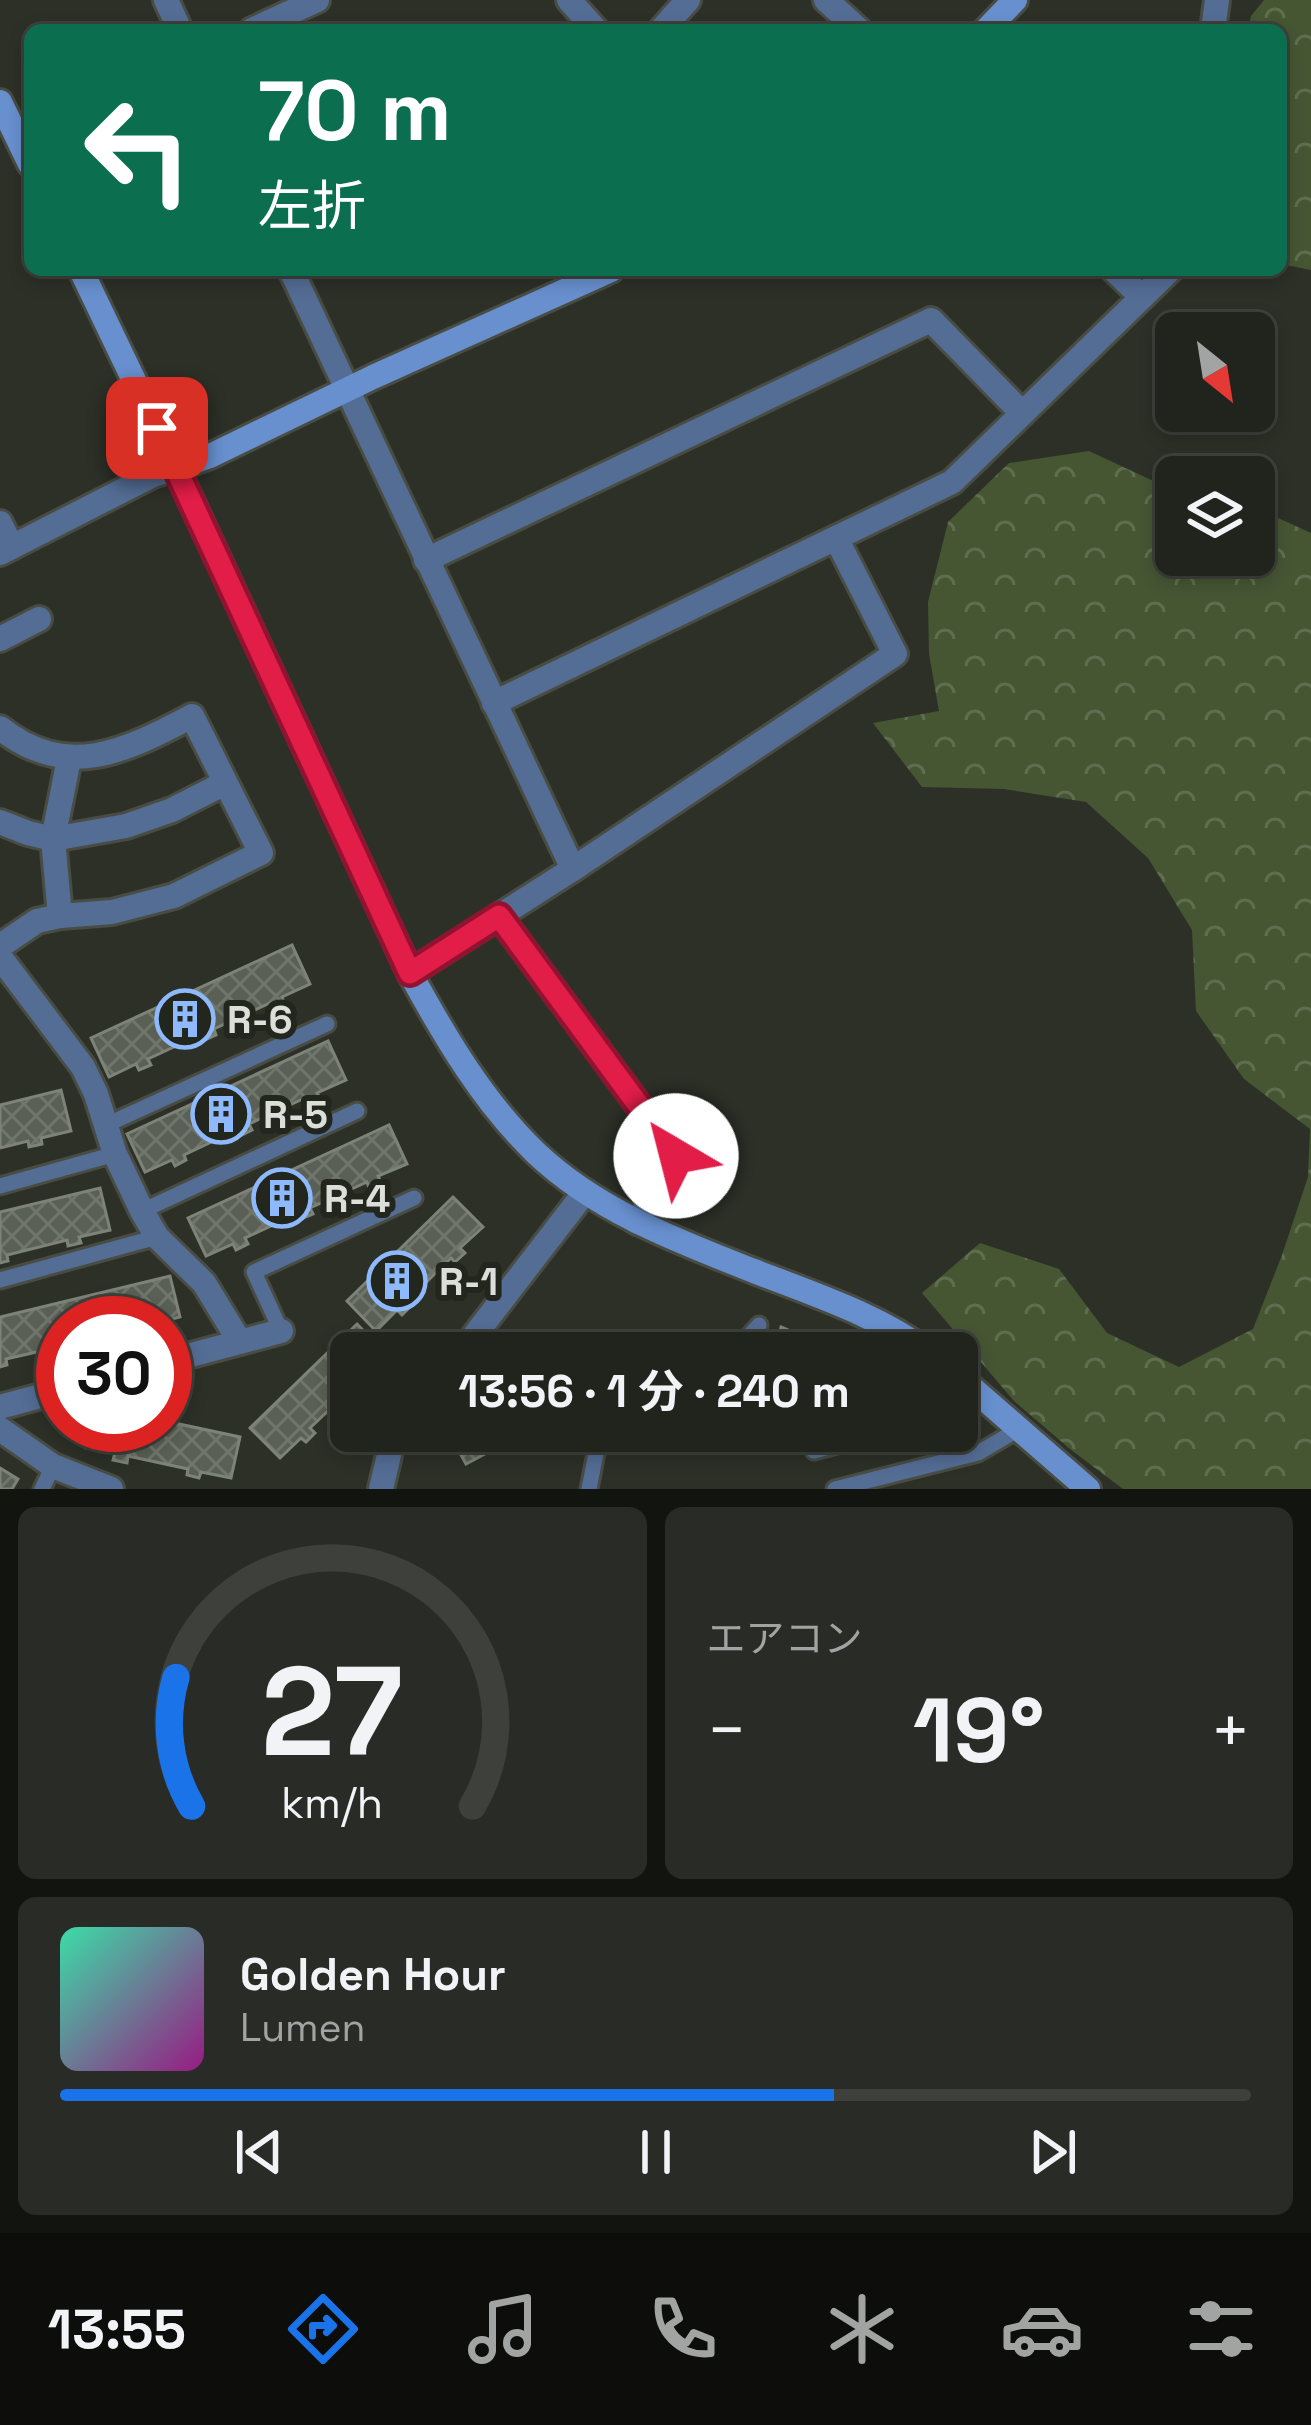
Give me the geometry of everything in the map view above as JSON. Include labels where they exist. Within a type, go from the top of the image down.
[{"type":"main road","points":[[992,24],[1015,0]]},
{"type":"main road","points":[[0,101],[24,151]]},
{"type":"main road","points":[[84,276],[410,973],[451,1046],[499,1112],[537,1155],[585,1192],[637,1222],[897,1332]]},
{"type":"main road","points":[[176,468],[598,276]]},
{"type":"main road","points":[[978,1393],[1088,1489]]},
{"type":"street","points":[[265,24],[317,0]]},
{"type":"street","points":[[569,0],[591,24]]},
{"type":"street","points":[[667,24],[688,0]]},
{"type":"street","points":[[826,0],[852,24]]},
{"type":"street","points":[[294,276],[573,869]]},
{"type":"street","points":[[1120,276],[1142,297]]},
{"type":"street","points":[[494,703],[952,482],[1164,276]]},
{"type":"street","points":[[426,560],[931,320],[1022,413]]},
{"type":"street","points":[[0,523],[6,550],[176,468]]},
{"type":"street","points":[[410,973],[896,654],[836,538]]},
{"type":"street","points":[[0,639],[39,619]]},
{"type":"street","points":[[0,728],[38,750],[69,759],[100,756],[192,716],[261,853],[174,896],[112,912],[38,921],[0,946]]},
{"type":"street","points":[[60,916],[53,838],[69,759]]},
{"type":"street","points":[[0,822],[53,838],[126,826],[172,811],[225,783]]},
{"type":"street","points":[[499,916],[676,1156],[637,1222]]},
{"type":"street","points":[[0,957],[82,1067],[115,1154],[158,1237],[204,1282],[240,1342]]},
{"type":"street","points":[[477,1332],[585,1192]]},
{"type":"street","points":[[192,1355],[280,1331]]},
{"type":"street","points":[[0,1406],[36,1397]]},
{"type":"street","points":[[0,1430],[47,1478],[111,1489]]},
{"type":"street","points":[[381,1489],[390,1452]]},
{"type":"lane","points":[[106,1125],[327,1024]]},
{"type":"lane","points":[[142,1211],[357,1111]]},
{"type":"lane","points":[[0,1186],[115,1154]]},
{"type":"lane","points":[[280,1331],[254,1272],[414,1198]]},
{"type":"lane","points":[[0,1280],[158,1237]]},
{"type":"lane","points":[[753,1332],[759,1325]]},
{"type":"lane","points":[[978,1400],[983,1397]]},
{"type":"lane","points":[[835,1489],[978,1454],[1018,1429]]},
{"type":"lane","points":[[589,1489],[597,1452]]},
{"type":"green space","points":[[1264,0],[1311,0],[1311,270],[1287,265],[1287,24],[1249,24]]},
{"type":"green space","points":[[1089,451],[1155,482],[1155,576],[1275,576],[1275,517],[1311,533],[1311,1489],[1123,1489],[1014,1401],[978,1359],[978,1332],[955,1332],[922,1293],[980,1243],[1059,1269],[1107,1333],[1179,1367],[1253,1329],[1308,1177],[1310,1129],[1244,1079],[1196,1011],[1192,930],[1148,858],[1086,802],[1004,789],[922,787],[873,723],[939,711],[929,654],[928,602],[948,522],[1009,463]]},
{"type":"building","name":"R-6","points":[[292,945],[310,984],[282,997],[284,1002],[272,1008],[270,1003],[214,1029],[216,1035],[205,1040],[202,1034],[148,1059],[151,1065],[139,1070],[136,1064],[109,1077],[91,1038]]},
{"type":"building","name":"R-5","points":[[328,1041],[346,1080],[317,1093],[320,1098],[308,1104],[305,1098],[249,1124],[252,1130],[240,1136],[237,1130],[184,1155],[186,1160],[175,1166],[172,1160],[145,1172],[127,1134]]},
{"type":"building","points":[[61,1090],[71,1131],[41,1138],[42,1144],[29,1147],[28,1141],[0,1148],[0,1105]]},
{"type":"building","name":"R-4","points":[[389,1125],[407,1164],[378,1176],[381,1182],[369,1188],[367,1182],[310,1208],[313,1214],[301,1219],[299,1213],[245,1238],[248,1244],[236,1250],[233,1244],[206,1256],[188,1218]]},
{"type":"building","points":[[100,1188],[110,1230],[79,1237],[81,1243],[68,1246],[67,1240],[7,1255],[8,1261],[0,1263],[0,1212]]},
{"type":"building","name":"R-1","points":[[453,1197],[483,1227],[460,1248],[465,1253],[455,1262],[451,1258],[407,1301],[412,1305],[402,1315],[397,1310],[376,1331],[347,1301]]},
{"type":"building","points":[[170,1276],[175,1296],[87,1296]]},
{"type":"building","points":[[36,1308],[36,1352],[6,1359],[7,1365],[0,1367],[0,1317]]},
{"type":"building","points":[[330,1350],[330,1409],[310,1428],[315,1433],[306,1442],[301,1438],[280,1458],[250,1428]]},
{"type":"building","points":[[192,1427],[240,1437],[231,1478],[201,1472],[199,1478],[187,1475],[188,1469],[128,1456],[127,1463],[113,1460],[115,1453],[109,1452],[192,1452]]},
{"type":"building","points":[[459,1452],[489,1452],[466,1464]]},
{"type":"building","points":[[0,1468],[18,1479],[12,1489],[0,1489]]},
{"type":"place","name":"R-6","points":[[185,1019]]},
{"type":"place","name":"R-5","points":[[221,1114]]},
{"type":"place","name":"R-4","points":[[282,1198]]},
{"type":"place","name":"R-1","points":[[397,1281]]},
{"type":"route","points":[[157,428],[410,973],[499,916],[676,1156]]}]
